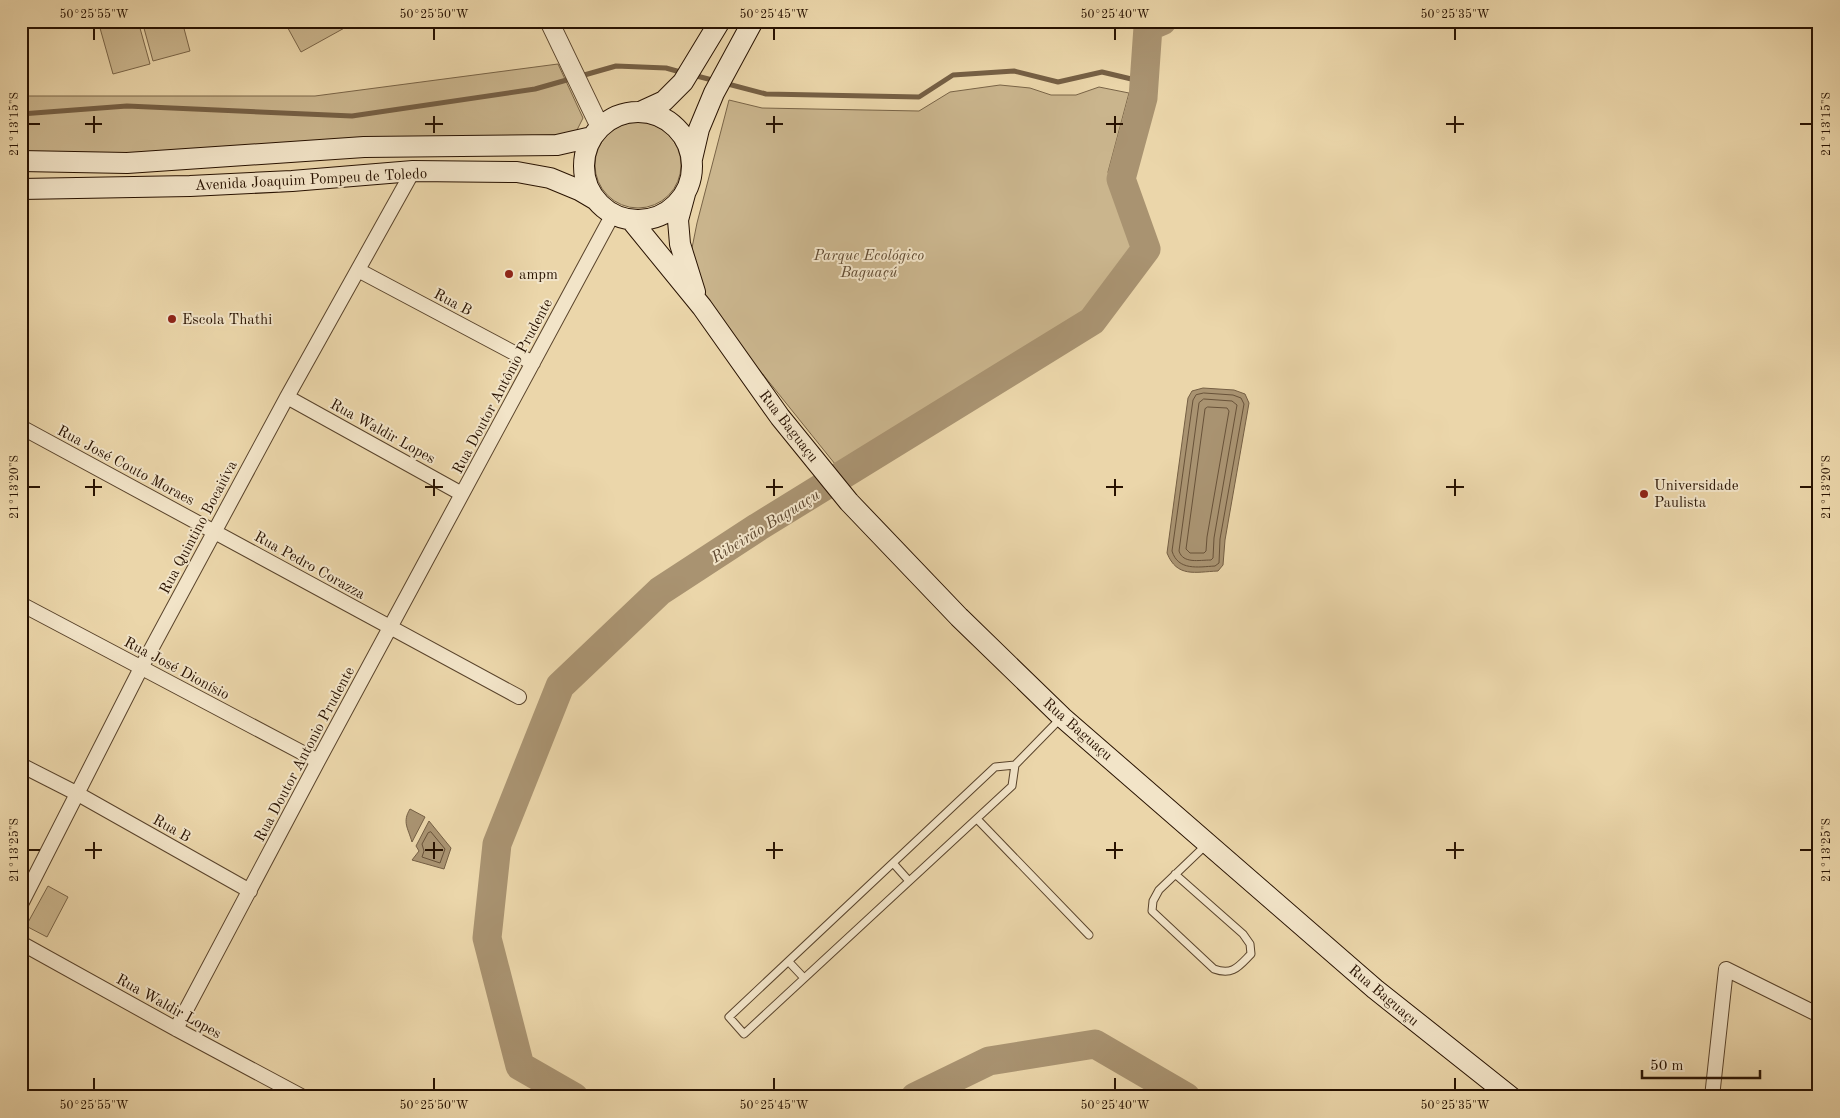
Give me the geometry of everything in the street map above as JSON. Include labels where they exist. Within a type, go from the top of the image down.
[{"type":"main road","points":[[702,308],[622,217],[596,200],[587,186],[583,169],[585,152],[596,132],[619,115],[640,112],[664,101],[683,82],[720,21]]},
{"type":"main road","points":[[702,308],[690,281],[680,244],[678,220],[691,177],[692,159],[699,129],[714,93],[753,21]]},
{"type":"main road","points":[[640,112],[659,116],[675,126],[686,141],[692,159]]},
{"type":"main road","name":"Avenida Joaquim Pompeu de Toledo","points":[[21,161],[127,163],[364,147],[557,145],[596,132]]},
{"type":"main road","name":"Avenida Joaquim Pompeu de Toledo","points":[[21,189],[209,185],[292,181],[413,171],[517,172],[550,178],[579,190],[596,200]]},
{"type":"main road","points":[[622,217],[646,220],[662,215],[675,206],[685,194]]},
{"type":"main road","name":"Rua Baguaçu","points":[[702,308],[780,417],[848,502],[959,618],[1062,717],[1375,989],[1511,1097]]},
{"type":"street","points":[[549,21],[587,100],[596,132]]},
{"type":"street","name":"Rua Quintino Bocaiúva","points":[[21,904],[141,668],[287,397],[413,171]]},
{"type":"street","name":"Rua Doutor Antônio Prudente","points":[[462,494],[533,363],[622,217]]},
{"type":"street","name":"Rua B","points":[[358,270],[533,363]]},
{"type":"street","name":"Rua Waldir Lopes","points":[[287,397],[462,494]]},
{"type":"street","name":"Rua José Couto Moraes","points":[[21,427],[214,532]]},
{"type":"street","name":"Rua Doutor Antonio Prudente","points":[[176,1030],[462,494]]},
{"type":"street","name":"Rua Pedro Corazza","points":[[214,532],[519,697]]},
{"type":"street","name":"Rua José Dionísio","points":[[21,604],[318,761]]},
{"type":"street","name":"Rua B","points":[[21,765],[78,794],[250,891]]},
{"type":"street","name":"Rua Waldir Lopes","points":[[21,942],[176,1030],[303,1097]]},
{"type":"street","points":[[1712,1097],[1726,969],[1819,1015]]},
{"type":"lane","points":[[1015,766],[995,767],[729,1017],[744,1034],[1012,786],[1015,766],[1062,717]]},
{"type":"lane","points":[[977,819],[1089,935]]},
{"type":"lane","points":[[1176,874],[1243,934],[1250,944],[1251,954],[1236,969],[1224,973],[1214,969],[1152,911],[1153,901],[1159,890],[1208,842]]},
{"type":"lane","points":[[893,863],[909,881]]},
{"type":"lane","points":[[789,962],[804,978]]},
{"type":"green space","points":[[98,21],[138,21],[150,64],[113,74]]},
{"type":"green space","points":[[142,21],[182,21],[190,51],[153,61]]},
{"type":"green space","points":[[284,21],[345,21],[348,26],[301,52]]},
{"type":"green space","points":[[558,64],[583,118],[575,134],[363,142],[21,169],[21,96],[315,96]]},
{"type":"green space","name":"Parque Ecológico Baguaçú","points":[[1000,85],[1030,88],[1051,95],[1076,95],[1099,87],[1129,93],[1108,172],[1133,250],[1083,312],[835,464],[712,311],[690,258],[697,223],[729,100],[762,108],[919,111],[950,92]]},
{"type":"green space","points":[[638,122],[662,129],[674,141],[681,165],[674,189],[662,201],[638,208],[614,201],[602,189],[595,165],[602,141],[614,129]]},
{"type":"green space","points":[[48,886],[68,897],[47,937],[26,926]]},
{"type":"water","points":[[1203,388],[1234,390],[1245,394],[1249,403],[1225,540],[1223,565],[1218,571],[1188,572],[1176,566],[1167,553],[1188,398],[1192,391]]},
{"type":"water","points":[[410,809],[425,817],[412,842],[406,821]]},
{"type":"water","points":[[429,821],[451,848],[444,869],[412,860],[419,851],[416,846]]},
{"type":"waterway","name":"Ribeirão Baguaçu","points":[[574,1097],[520,1066],[487,938],[497,844],[560,686],[660,591],[758,527],[1092,321],[1146,249],[1121,179],[1143,98],[1148,27],[1162,21]]},
{"type":"waterway","points":[[21,114],[127,106],[352,116],[535,89],[616,66],[666,68],[684,73]]},
{"type":"waterway","points":[[724,83],[766,94],[919,97],[953,75],[1014,71],[1058,82],[1102,72],[1144,82]]},
{"type":"waterway","points":[[693,75],[716,81]]},
{"type":"waterway","name":"Ribeirão Baguaçu","points":[[915,1097],[989,1061],[1095,1044],[1186,1097]]},
{"type":"place","name":"ampm","points":[[509,274]]},
{"type":"place","name":"Escola Thathi","points":[[172,319]]},
{"type":"place","name":"Universidade Paulista","points":[[1644,494]]}]
